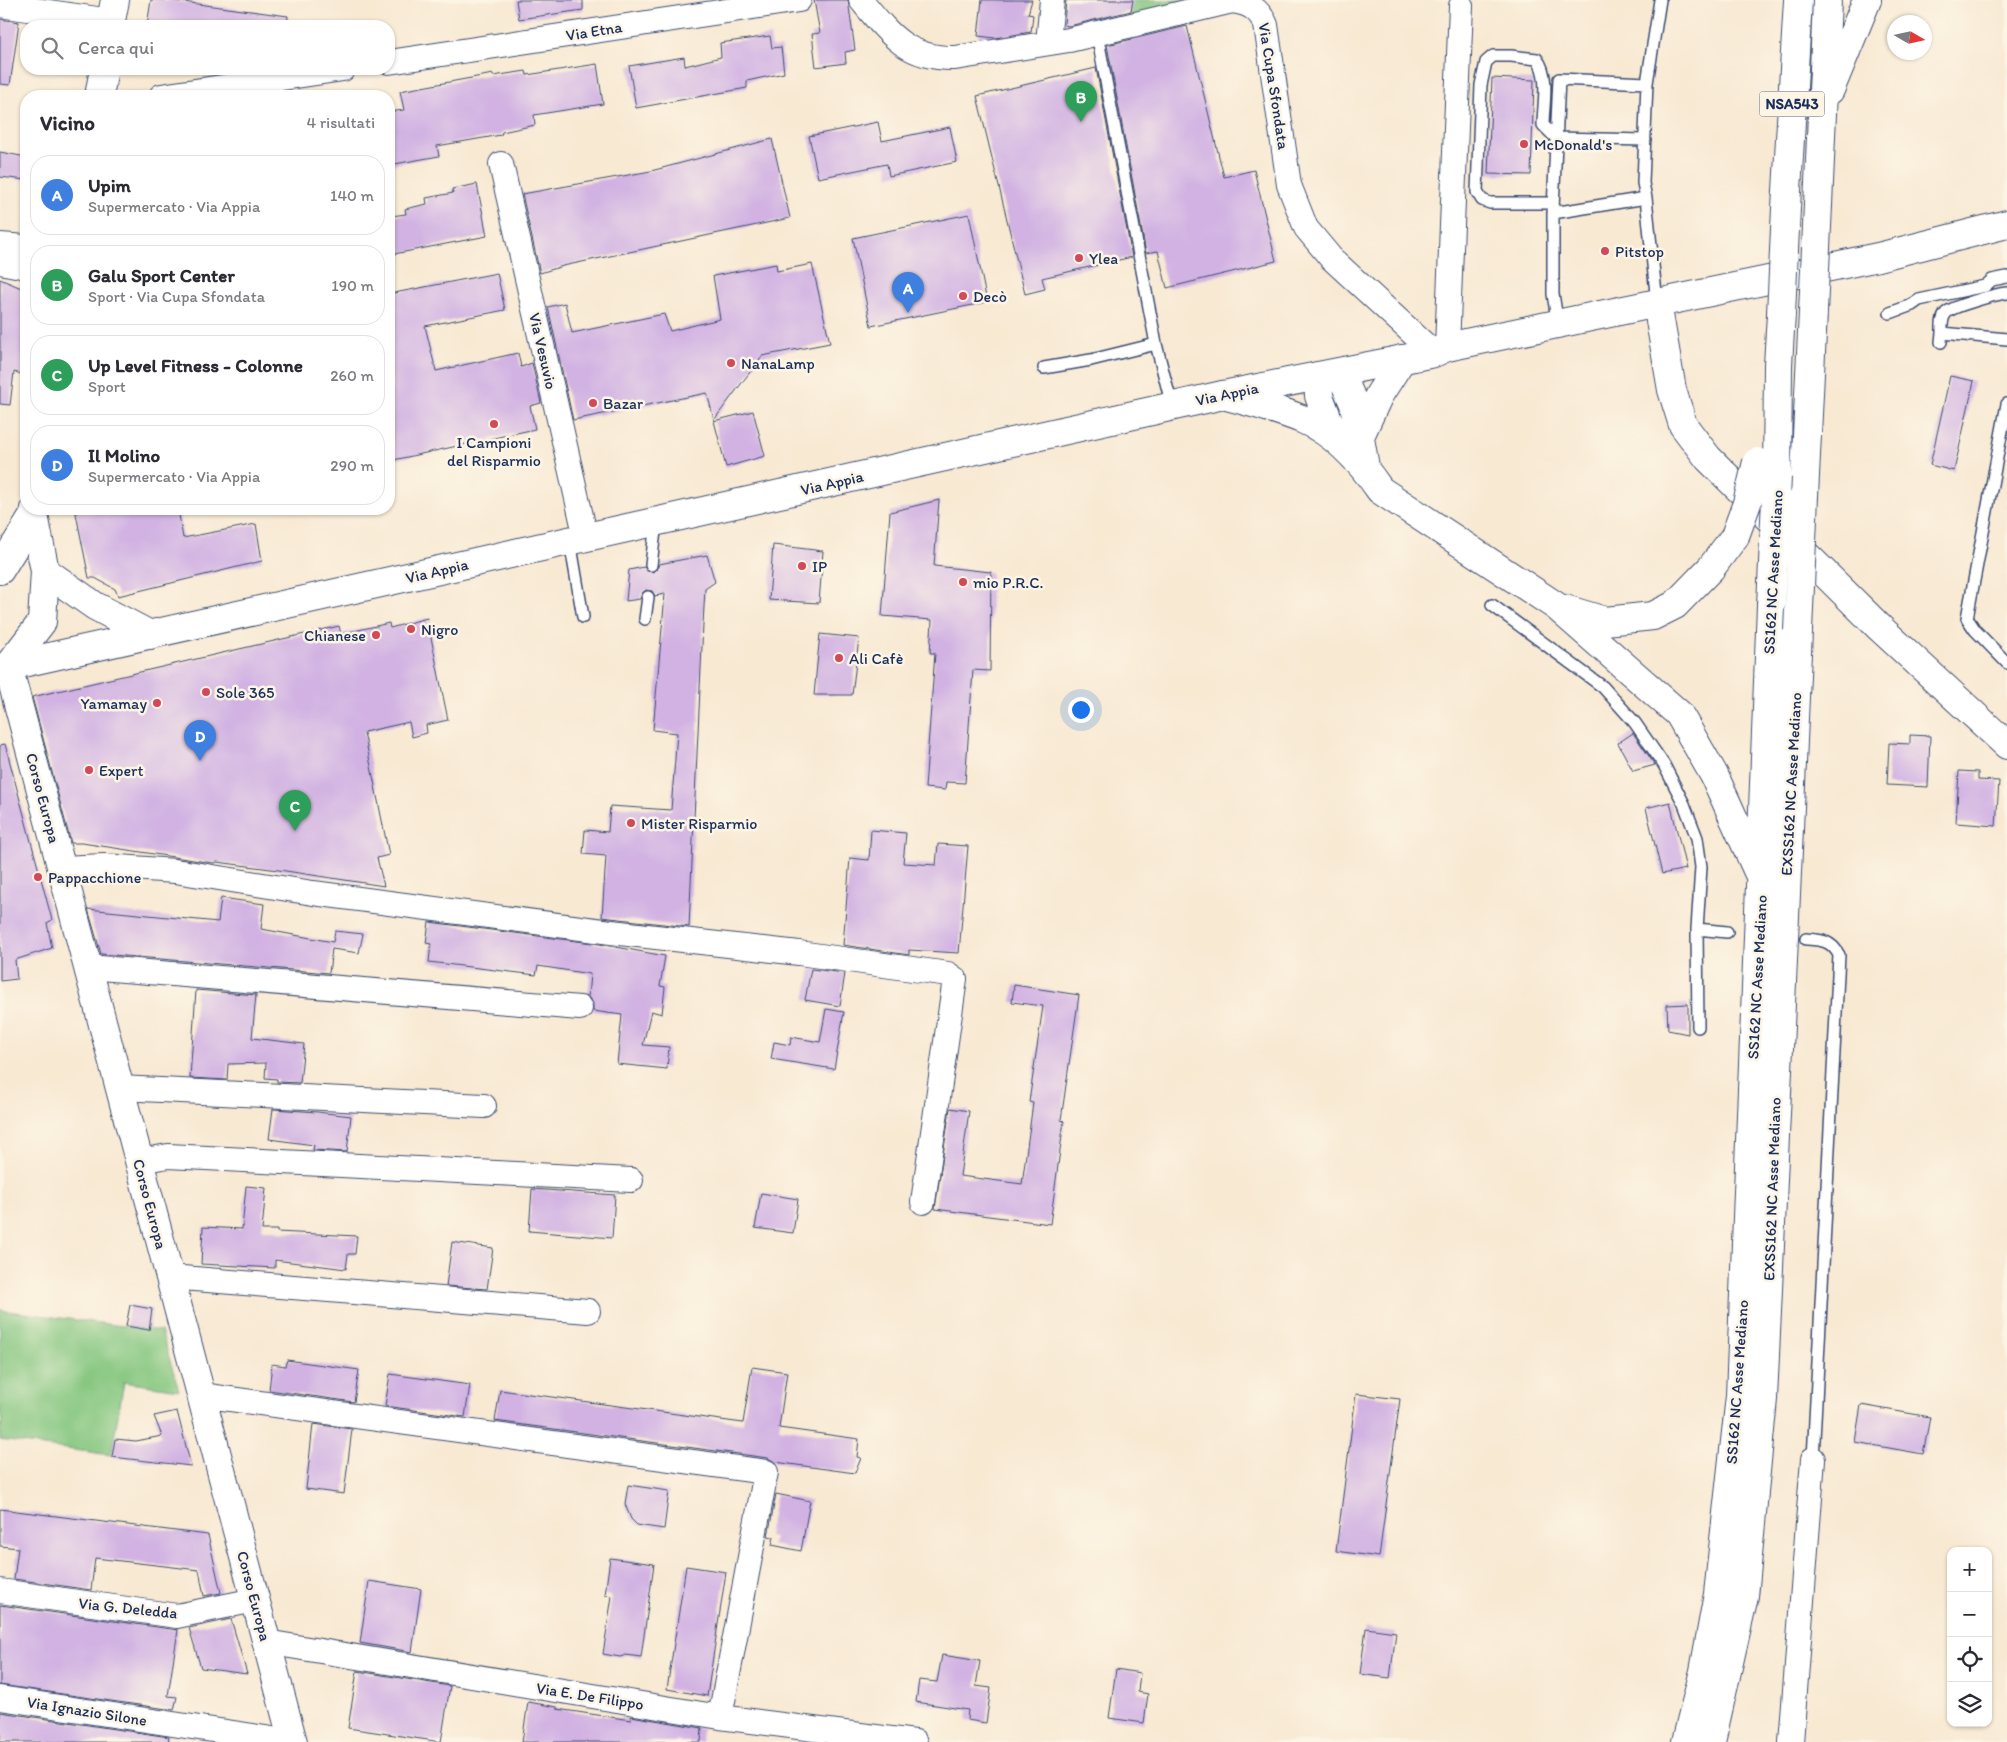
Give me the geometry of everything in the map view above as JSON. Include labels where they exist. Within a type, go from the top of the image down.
[{"type":"main road","name":"SS162 NC Asse Mediano","points":[[1686,1742],[1704,1671],[1718,1594],[1740,1396],[1772,605],[1767,470],[1778,364],[1798,0]]},
{"type":"main road","name":"NSA543","points":[[1823,107],[1827,0]]},
{"type":"main road","points":[[1823,107],[1867,0]]},
{"type":"main road","points":[[100,90],[103,75]]},
{"type":"main road","name":"SS162 NC Asse Mediano","points":[[1798,631],[1823,107]]},
{"type":"main road","name":"Via Appia","points":[[3,664],[150,635],[1223,395],[1402,359],[1878,257],[2007,224]]},
{"type":"main road","points":[[1657,303],[1672,390],[1682,425],[1708,458],[1880,628],[2007,745]]},
{"type":"main road","points":[[1348,437],[1402,359]]},
{"type":"main road","points":[[1329,374],[1319,396],[1348,437],[1380,490],[1556,606],[1679,714],[1714,775],[1761,878]]},
{"type":"main road","points":[[1223,395],[1268,407],[1348,437]]},
{"type":"main road","points":[[1556,606],[1605,622],[1652,616],[1675,606],[1711,568],[1735,536],[1747,503],[1767,470]]},
{"type":"main road","points":[[0,570],[32,515]]},
{"type":"main road","points":[[3,664],[42,622],[45,570],[35,515]]},
{"type":"main road","points":[[45,570],[95,606],[150,635]]},
{"type":"main road","name":"EXSS162 NC Asse Mediano","points":[[1711,1742],[1744,1596],[1763,1399],[1798,631]]},
{"type":"main road","name":"Corso Europa","points":[[3,664],[62,868],[292,1742]]},
{"type":"street","name":"Via Etna","points":[[395,61],[799,0]]},
{"type":"street","name":"Via Cupa Sfondata","points":[[861,0],[899,42],[915,52],[928,56],[955,58],[1048,44],[1097,34],[1232,1],[1259,4],[1266,25],[1289,186],[1306,228],[1331,258],[1441,350]]},
{"type":"street","points":[[1048,44],[1052,0]]},
{"type":"street","points":[[0,5],[112,16]]},
{"type":"street","points":[[1441,350],[1461,6]]},
{"type":"street","points":[[201,90],[303,75]]},
{"type":"street","name":"Via Vesuvio","points":[[501,164],[578,539]]},
{"type":"street","points":[[0,245],[20,247]]},
{"type":"street","points":[[0,262],[20,266]]},
{"type":"street","points":[[62,868],[104,866],[175,871],[331,896],[948,974],[955,979],[923,1202]]},
{"type":"street","points":[[88,967],[580,1008]]},
{"type":"street","points":[[120,1088],[484,1106]]},
{"type":"street","points":[[139,1161],[168,1156],[631,1180]]},
{"type":"street","points":[[170,1277],[588,1311]]},
{"type":"street","points":[[201,1395],[766,1472],[720,1717]]},
{"type":"street","points":[[1791,1742],[1813,1459]]},
{"type":"street","name":"Via G. Deledda","points":[[0,1592],[177,1616],[255,1600]]},
{"type":"street","name":"Via E. De Filippo","points":[[266,1642],[720,1717],[915,1742]]},
{"type":"street","name":"Via Ignazio Silone","points":[[0,1698],[292,1742]]},
{"type":"lane","points":[[1657,303],[1643,183],[1648,83],[1660,0]]},
{"type":"lane","points":[[1097,34],[1156,344],[1172,407]]},
{"type":"lane","points":[[1645,140],[1556,138],[1543,125],[1544,75],[1542,66],[1537,60],[1511,56],[1493,56],[1486,62],[1481,85],[1478,192],[1482,200],[1490,203],[1553,208],[1646,198]]},
{"type":"lane","points":[[1558,325],[1553,294],[1553,208],[1559,79],[1648,83]]},
{"type":"lane","points":[[1890,313],[1912,305],[1919,300],[1984,286],[1992,280],[2007,277]]},
{"type":"lane","points":[[2007,293],[1985,298],[1947,312],[1942,319],[1941,337],[2007,340]]},
{"type":"lane","points":[[1044,368],[1092,360],[1156,344]]},
{"type":"lane","points":[[2007,404],[1967,618],[1975,630],[2007,663]]},
{"type":"lane","points":[[651,565],[656,522]]},
{"type":"lane","points":[[578,539],[583,616]]},
{"type":"lane","points":[[645,619],[648,597]]},
{"type":"lane","points":[[1492,605],[1604,687],[1635,723],[1664,765],[1684,804],[1697,838],[1701,867],[1697,929],[1698,1027]]},
{"type":"lane","points":[[1697,929],[1726,932]]},
{"type":"lane","points":[[1806,939],[1826,941],[1834,946],[1839,955],[1813,1459]]},
{"type":"green space","points":[[1132,0],[1204,0],[1130,19]]},
{"type":"green space","points":[[0,1310],[161,1331],[179,1390],[124,1382],[111,1455],[0,1440],[2,1418],[0,1417]]},
{"type":"building","points":[[151,0],[168,0],[288,16],[288,20],[148,20]]},
{"type":"building","points":[[516,0],[583,0],[583,10],[519,19]]},
{"type":"building","points":[[814,0],[848,0],[855,50],[845,52],[846,63],[816,67],[812,34],[820,33]]},
{"type":"building","points":[[982,0],[1032,0],[1028,14],[1033,15],[1031,32],[995,38],[978,36]]},
{"type":"building","points":[[1066,0],[1133,0],[1131,11],[1069,26],[1064,25]]},
{"type":"building","points":[[0,19],[19,22],[10,85],[0,84]]},
{"type":"building","points":[[1187,26],[1224,177],[1254,170],[1276,261],[1167,288],[1158,251],[1146,253],[1107,45]]},
{"type":"building","points":[[770,36],[772,48],[781,47],[784,73],[747,81],[747,88],[636,108],[629,66],[684,57],[685,66],[721,57],[720,43]]},
{"type":"building","points":[[597,64],[603,104],[534,115],[535,125],[502,132],[501,135],[437,146],[439,156],[395,164],[395,111],[404,110],[400,91],[493,74],[493,76],[526,71],[527,75]]},
{"type":"building","points":[[1096,68],[1132,257],[1042,278],[1045,289],[1025,294],[977,96]]},
{"type":"building","points":[[1492,78],[1534,80],[1531,175],[1488,174]]},
{"type":"building","points":[[878,122],[882,141],[950,127],[957,162],[889,176],[887,164],[818,178],[809,136]]},
{"type":"building","points":[[772,139],[790,218],[563,266],[540,273],[522,194],[651,171]]},
{"type":"building","points":[[0,152],[20,156],[20,179],[0,177]]},
{"type":"building","points":[[477,184],[487,236],[395,254],[395,215],[406,214],[405,209],[427,204],[426,198],[453,193],[452,189]]},
{"type":"building","points":[[969,214],[987,302],[871,326],[853,238]]},
{"type":"building","points":[[776,264],[777,271],[812,264],[830,343],[762,356],[714,420],[707,393],[573,420],[548,307],[565,303],[572,333],[664,314],[670,331],[720,319],[713,276]]},
{"type":"building","points":[[497,273],[505,310],[425,326],[436,371],[518,353],[521,367],[532,363],[541,403],[530,406],[535,429],[395,460],[395,293]]},
{"type":"building","points":[[0,279],[20,287],[20,374],[14,372],[10,405],[0,404]]},
{"type":"building","points":[[1950,376],[1974,381],[1954,471],[1930,465]]},
{"type":"building","points":[[753,411],[765,456],[726,467],[714,421]]},
{"type":"building","points":[[939,500],[934,566],[991,572],[990,671],[973,670],[965,783],[946,782],[945,790],[925,788],[935,653],[930,653],[932,620],[882,616],[890,512]]},
{"type":"building","points":[[76,515],[179,515],[183,538],[256,524],[262,561],[118,596],[115,589],[95,578],[89,578]]},
{"type":"building","points":[[773,545],[823,551],[819,603],[769,600]]},
{"type":"building","points":[[707,555],[715,582],[705,589],[689,927],[602,917],[606,856],[583,854],[585,830],[608,832],[610,806],[671,810],[677,733],[653,730],[665,594],[655,596],[652,591],[646,590],[642,593],[640,599],[626,601],[629,570],[644,567],[647,571],[654,572],[659,564]]},
{"type":"building","points":[[427,618],[448,720],[426,725],[427,733],[412,737],[409,722],[364,732],[389,855],[377,858],[384,886],[286,871],[71,843],[32,697],[339,626],[341,634],[389,623],[390,628]]},
{"type":"building","points":[[820,634],[859,638],[852,695],[814,695]]},
{"type":"building","points":[[1633,733],[1655,765],[1633,771],[1618,743]]},
{"type":"building","points":[[1910,735],[1930,736],[1928,787],[1887,785],[1889,743],[1910,744]]},
{"type":"building","points":[[5,744],[52,920],[47,923],[52,948],[15,960],[17,979],[0,981],[0,745]]},
{"type":"building","points":[[1959,771],[1978,772],[1978,780],[1999,781],[1996,826],[1956,823]]},
{"type":"building","points":[[1670,802],[1686,869],[1662,874],[1646,808]]},
{"type":"building","points":[[871,830],[906,833],[903,863],[936,865],[938,844],[968,846],[959,953],[909,950],[909,955],[843,945],[850,858],[869,860]]},
{"type":"building","points":[[221,898],[264,904],[261,929],[333,942],[335,931],[363,934],[359,953],[332,949],[329,973],[101,954],[88,909],[218,922]]},
{"type":"building","points":[[429,922],[600,944],[665,956],[660,986],[665,987],[662,1014],[651,1011],[643,1045],[669,1047],[667,1069],[617,1064],[622,1015],[593,1011],[593,1003],[588,997],[590,974],[538,966],[536,975],[429,962],[431,944],[426,943]]},
{"type":"building","points":[[811,969],[845,973],[840,1006],[805,1000]]},
{"type":"building","points":[[1014,985],[1079,995],[1061,1120],[1064,1121],[1050,1224],[935,1209],[950,1108],[969,1111],[960,1176],[1022,1184],[1033,1103],[1029,1102],[1043,1006],[1012,1002]]},
{"type":"building","points":[[196,990],[256,995],[252,1038],[304,1044],[300,1083],[277,1082],[277,1079],[265,1078],[266,1063],[228,1064],[227,1080],[190,1078]]},
{"type":"building","points":[[1688,1004],[1688,1034],[1668,1030],[1667,1005]]},
{"type":"building","points":[[826,1009],[844,1012],[834,1069],[771,1059],[774,1042],[790,1045],[791,1037],[820,1042]]},
{"type":"building","points":[[273,1109],[351,1116],[347,1152],[313,1150],[314,1145],[269,1139]]},
{"type":"building","points":[[246,1186],[266,1188],[262,1230],[357,1236],[355,1254],[348,1254],[346,1269],[275,1260],[275,1268],[201,1264],[203,1227],[242,1229]]},
{"type":"building","points":[[532,1189],[615,1195],[612,1238],[529,1231]]},
{"type":"building","points":[[761,1193],[798,1199],[793,1233],[755,1228]]},
{"type":"building","points":[[452,1242],[493,1248],[487,1289],[446,1286]]},
{"type":"building","points":[[130,1305],[152,1309],[149,1330],[126,1326]]},
{"type":"building","points":[[287,1360],[359,1370],[354,1402],[269,1390],[272,1364],[285,1366]]},
{"type":"building","points":[[752,1367],[787,1372],[779,1428],[859,1439],[857,1457],[861,1458],[855,1473],[775,1462],[768,1458],[495,1421],[500,1390],[743,1423]]},
{"type":"building","points":[[390,1374],[470,1385],[465,1417],[385,1406]]},
{"type":"building","points":[[1356,1394],[1400,1399],[1379,1557],[1336,1551]]},
{"type":"building","points":[[1861,1405],[1930,1417],[1923,1454],[1855,1442]]},
{"type":"building","points":[[177,1411],[191,1466],[112,1457],[115,1439],[136,1441],[162,1436],[154,1416]]},
{"type":"building","points":[[313,1424],[352,1429],[344,1494],[306,1489]]},
{"type":"building","points":[[628,1485],[669,1491],[664,1529],[637,1525],[631,1519],[625,1504]]},
{"type":"building","points":[[776,1494],[810,1501],[801,1551],[772,1545],[774,1537],[768,1536]]},
{"type":"building","points":[[0,1509],[208,1535],[221,1593],[204,1596],[199,1570],[95,1558],[91,1590],[14,1579],[18,1548],[0,1546]]},
{"type":"building","points":[[610,1558],[654,1564],[641,1657],[626,1655],[620,1657],[603,1654],[612,1596],[605,1595]]},
{"type":"building","points":[[686,1566],[726,1572],[707,1696],[667,1689]]},
{"type":"building","points":[[369,1581],[421,1589],[412,1652],[360,1643]]},
{"type":"building","points":[[0,1605],[178,1630],[168,1696],[177,1697],[174,1710],[0,1685]]},
{"type":"building","points":[[231,1619],[247,1674],[201,1668],[189,1628]]},
{"type":"building","points":[[1366,1628],[1396,1632],[1390,1678],[1360,1674]]},
{"type":"building","points":[[942,1655],[980,1661],[976,1686],[991,1688],[986,1723],[967,1720],[968,1710],[916,1702],[919,1680],[937,1682]]},
{"type":"building","points":[[1116,1669],[1140,1673],[1138,1692],[1148,1694],[1144,1723],[1109,1718]]},
{"type":"building","points":[[357,1671],[450,1686],[441,1742],[348,1728]]},
{"type":"building","points":[[528,1702],[557,1707],[557,1709],[631,1720],[631,1716],[702,1728],[701,1742],[522,1742]]},
{"type":"building","points":[[0,1712],[169,1737],[168,1742],[0,1742]]},
{"type":"place","name":"Galu Sport Center","points":[[1081,122]]},
{"type":"place","name":"McDonald's","points":[[1524,144]]},
{"type":"place","name":"Pitstop","points":[[1605,251]]},
{"type":"place","name":"Ylea","points":[[1079,258]]},
{"type":"place","name":"Decò","points":[[963,296]]},
{"type":"place","name":"Upim","points":[[908,313]]},
{"type":"place","name":"NanaLamp","points":[[731,363]]},
{"type":"place","name":"Bazar","points":[[593,403]]},
{"type":"place","name":"I Campioni del Risparmio","points":[[494,424]]},
{"type":"place","name":"IP","points":[[802,566]]},
{"type":"place","name":"mio P.R.C.","points":[[963,582]]},
{"type":"place","name":"Nigro","points":[[411,629]]},
{"type":"place","name":"Chianese","points":[[376,635]]},
{"type":"place","name":"Ali Cafè","points":[[839,658]]},
{"type":"place","name":"Sole 365","points":[[206,692]]},
{"type":"place","name":"Yamamay","points":[[157,703]]},
{"type":"place","name":"Il Molino","points":[[200,761]]},
{"type":"place","name":"Expert","points":[[89,770]]},
{"type":"place","name":"Mister Risparmio","points":[[631,823]]},
{"type":"place","name":"Up Level Fitness - Colonne","points":[[295,831]]},
{"type":"place","name":"Pappacchione","points":[[38,877]]}]
